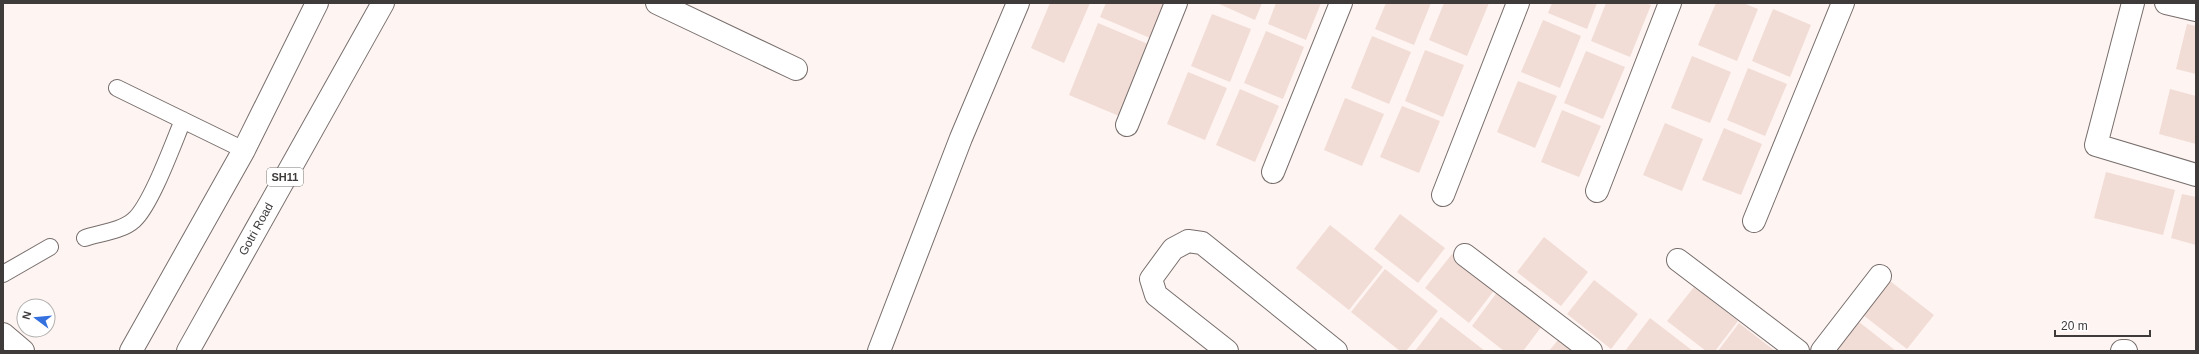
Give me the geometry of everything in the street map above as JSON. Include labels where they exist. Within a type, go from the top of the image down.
[{"type":"street","points":[[131,351],[244,150],[317,3]]},
{"type":"street","name":"Gotri Road","points":[[188,351],[383,3]]},
{"type":"street","points":[[657,3],[796,68]]},
{"type":"street","points":[[879,351],[961,138],[1018,3]]},
{"type":"street","points":[[1127,125],[1176,3]]},
{"type":"street","points":[[1273,172],[1341,3]]},
{"type":"street","points":[[1443,194],[1518,3]]},
{"type":"street","points":[[1597,191],[1670,3]]},
{"type":"street","points":[[1754,221],[1843,3]]},
{"type":"street","points":[[2133,3],[2096,145],[2196,175]]},
{"type":"street","points":[[2166,3],[2196,10]]},
{"type":"street","points":[[1227,351],[1156,295],[1151,279],[1173,249],[1188,241],[1202,243],[1336,351]]},
{"type":"street","points":[[1465,255],[1591,351]]},
{"type":"street","points":[[1678,260],[1798,351]]},
{"type":"street","points":[[1822,351],[1880,276]]},
{"type":"street","points":[[3,334],[24,351]]},
{"type":"lane","points":[[117,88],[244,150]]},
{"type":"lane","points":[[85,238],[119,228],[134,221],[145,207],[184,120]]},
{"type":"lane","points":[[3,274],[50,247]]},
{"type":"building","points":[[1050,3],[1090,3],[1064,63],[1031,48]]},
{"type":"building","points":[[1106,3],[1165,3],[1150,38],[1100,17]]},
{"type":"building","points":[[1217,3],[1262,3],[1255,20]]},
{"type":"building","points":[[1276,3],[1321,3],[1306,40],[1268,24]]},
{"type":"building","points":[[1386,3],[1431,3],[1414,45],[1375,29]]},
{"type":"building","points":[[1444,3],[1489,3],[1467,56],[1429,40]]},
{"type":"building","points":[[1552,3],[1597,3],[1587,29],[1548,13]]},
{"type":"building","points":[[1606,3],[1645,3],[1651,5],[1630,57],[1591,41]]},
{"type":"building","points":[[1716,3],[1743,3],[1758,9],[1737,61],[1698,45]]},
{"type":"building","points":[[1773,9],[1811,25],[1790,77],[1752,61]]},
{"type":"building","points":[[1212,14],[1251,29],[1230,82],[1191,66]]},
{"type":"building","points":[[1543,20],[1581,36],[1560,88],[1521,72]]},
{"type":"building","points":[[1098,23],[1148,44],[1119,116],[1069,95]]},
{"type":"building","points":[[2187,24],[2196,26],[2196,74],[2176,69]]},
{"type":"building","points":[[1266,31],[1304,47],[1283,99],[1244,83]]},
{"type":"building","points":[[1372,36],[1411,52],[1389,104],[1351,88]]},
{"type":"building","points":[[1425,50],[1464,65],[1443,117],[1405,101]]},
{"type":"building","points":[[1586,51],[1625,67],[1603,119],[1564,103]]},
{"type":"building","points":[[1692,56],[1731,72],[1710,123],[1671,108]]},
{"type":"building","points":[[1748,68],[1787,84],[1765,136],[1727,120]]},
{"type":"building","points":[[1188,72],[1227,88],[1205,140],[1167,124]]},
{"type":"building","points":[[1518,81],[1557,96],[1535,148],[1497,132]]},
{"type":"building","points":[[1240,89],[1279,106],[1255,162],[1216,145]]},
{"type":"building","points":[[2170,89],[2196,96],[2196,144],[2159,134]]},
{"type":"building","points":[[1345,98],[1384,114],[1362,166],[1324,150]]},
{"type":"building","points":[[1402,106],[1440,121],[1419,173],[1380,157]]},
{"type":"building","points":[[1562,110],[1601,126],[1579,177],[1541,162]]},
{"type":"building","points":[[1665,123],[1703,139],[1682,191],[1643,175]]},
{"type":"building","points":[[1724,128],[1762,144],[1741,195],[1702,180]]},
{"type":"building","points":[[2106,172],[2175,190],[2163,235],[2094,218]]},
{"type":"building","points":[[2182,194],[2196,197],[2196,245],[2171,238]]},
{"type":"building","points":[[1400,214],[1445,248],[1418,283],[1374,249]]},
{"type":"building","points":[[1330,225],[1383,267],[1349,310],[1296,268]]},
{"type":"building","points":[[1544,237],[1588,272],[1561,306],[1517,272]]},
{"type":"building","points":[[1452,254],[1496,288],[1469,323],[1425,288]]},
{"type":"building","points":[[1385,269],[1438,311],[1406,351],[1400,351],[1351,312]]},
{"type":"building","points":[[1594,280],[1638,314],[1611,349],[1567,314]]},
{"type":"building","points":[[1890,281],[1934,315],[1907,349],[1863,315]]},
{"type":"building","points":[[1694,287],[1738,321],[1715,351],[1706,351],[1667,321]]},
{"type":"building","points":[[1498,291],[1542,326],[1523,351],[1504,351],[1472,326]]},
{"type":"building","points":[[1441,317],[1485,351],[1415,351]]},
{"type":"building","points":[[1650,318],[1693,351],[1625,351]]},
{"type":"building","points":[[1859,322],[1896,351],[1837,351]]},
{"type":"building","points":[[1739,323],[1775,351],[1718,351]]},
{"type":"building","points":[[1558,340],[1572,351],[1549,351]]}]
